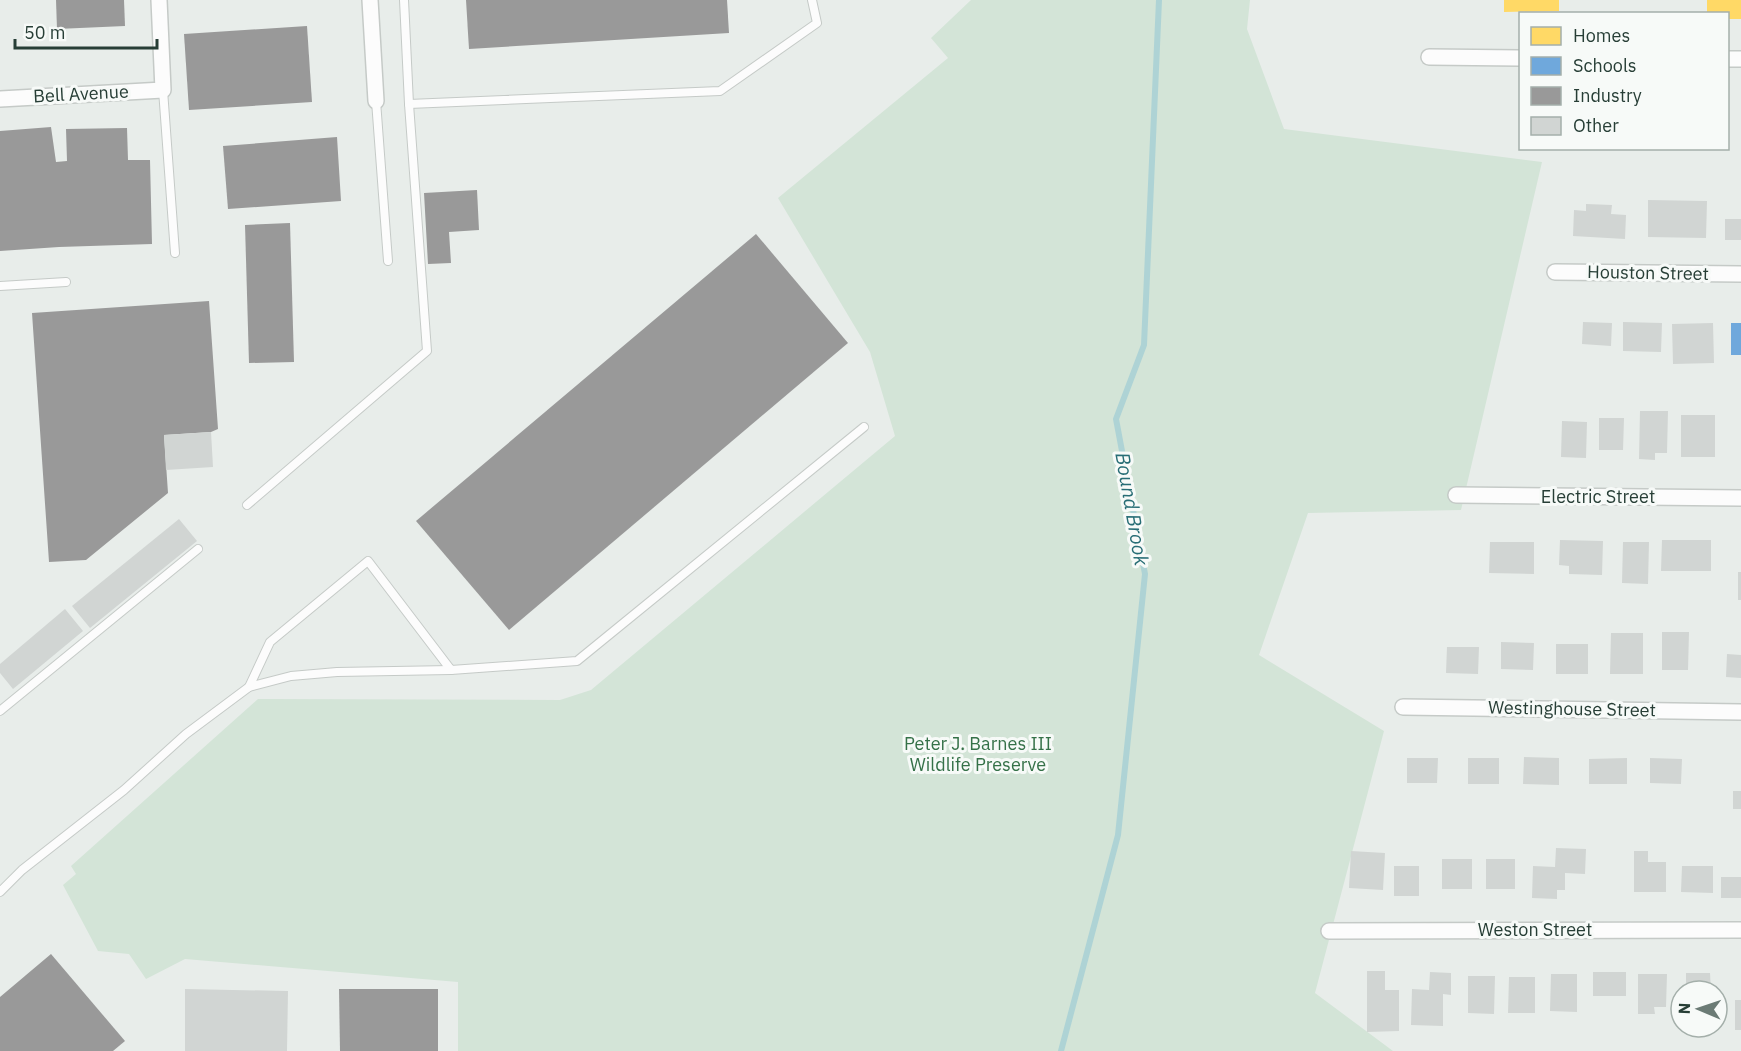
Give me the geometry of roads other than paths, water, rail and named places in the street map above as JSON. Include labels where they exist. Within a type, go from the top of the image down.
[{"type":"street","points":[[159,0],[163,90]]},
{"type":"street","points":[[370,0],[376,101]]},
{"type":"street","points":[[1429,57],[1519,58]]},
{"type":"street","name":"Bell Avenue","points":[[0,99],[163,90]]},
{"type":"street","name":"Houston Street","points":[[1555,272],[1741,274]]},
{"type":"street","name":"Electric Street","points":[[1456,495],[1741,498]]},
{"type":"street","name":"Westinghouse Street","points":[[1403,707],[1741,712]]},
{"type":"street","name":"Weston Street","points":[[1329,931],[1741,930]]},
{"type":"lane","points":[[247,505],[428,351],[409,104],[404,0]]},
{"type":"lane","points":[[409,104],[720,92],[817,23],[812,0]]},
{"type":"lane","points":[[163,90],[175,254]]},
{"type":"lane","points":[[376,101],[388,261]]},
{"type":"lane","points":[[0,286],[66,282]]},
{"type":"lane","points":[[0,892],[22,870],[124,790],[186,734],[249,687],[291,676],[337,672],[451,670],[577,661],[864,427]]},
{"type":"lane","points":[[0,711],[198,549]]},
{"type":"lane","points":[[249,687],[270,642],[368,561],[451,670]]},
{"type":"waterway","name":"Bound Brook","points":[[1061,1051],[1118,835],[1145,574],[1116,419],[1144,345],[1159,0]]},
{"type":"park label","name":"Peter J. Barnes III Wildlife Preserve","points":[[978,754]]}]
